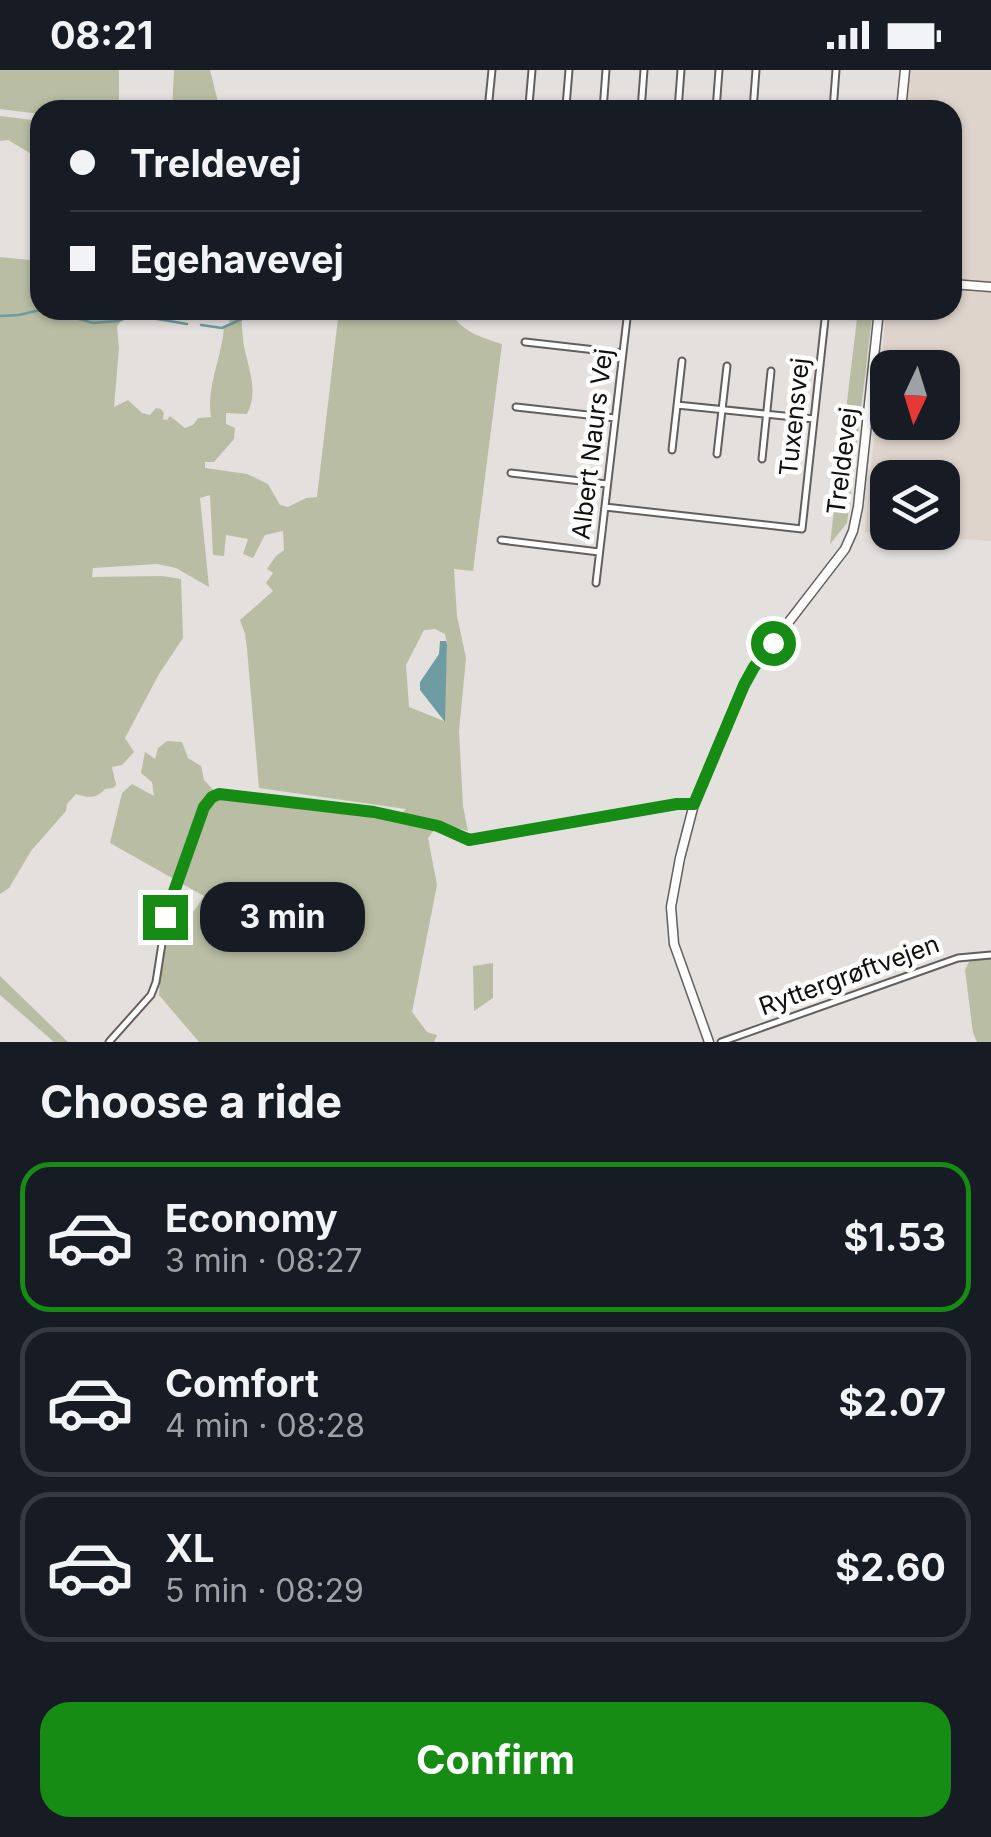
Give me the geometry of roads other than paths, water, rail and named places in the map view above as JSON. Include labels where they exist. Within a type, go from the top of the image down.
[{"type":"street","points":[[489,100],[492,70]]},
{"type":"street","points":[[529,100],[532,70]]},
{"type":"street","points":[[566,100],[569,70]]},
{"type":"street","points":[[604,100],[606,70]]},
{"type":"street","points":[[641,100],[644,70]]},
{"type":"street","points":[[679,100],[681,70]]},
{"type":"street","points":[[717,100],[719,70]]},
{"type":"street","points":[[754,100],[756,70]]},
{"type":"street","points":[[834,100],[836,70]]},
{"type":"street","points":[[902,100],[905,70]]},
{"type":"street","points":[[962,285],[991,288]]},
{"type":"street","name":"Albert Naurs Vej","points":[[596,583],[627,320]]},
{"type":"street","name":"Tuxensvej","points":[[604,508],[802,529],[825,320]]},
{"type":"street","name":"Treldevej","points":[[709,1042],[674,944],[673,892],[694,804],[736,700],[754,667],[852,535],[878,320]]},
{"type":"street","points":[[525,342],[622,353]]},
{"type":"street","points":[[672,450],[682,362]]},
{"type":"street","points":[[717,454],[727,366]]},
{"type":"street","points":[[762,458],[771,371]]},
{"type":"street","points":[[678,405],[814,418]]},
{"type":"street","points":[[516,407],[615,418]]},
{"type":"street","points":[[511,473],[607,484]]},
{"type":"street","points":[[501,540],[600,552]]},
{"type":"street","points":[[109,1042],[154,990],[168,905],[204,807],[219,794],[374,812],[438,826],[469,840],[694,804]]},
{"type":"street","name":"Ryttergrøftvejen","points":[[721,1042],[958,958],[991,955]]},
{"type":"water","points":[[440,641],[447,644],[445,722],[420,690],[420,682],[439,654]]},
{"type":"waterway","points":[[0,316],[30,312]]},
{"type":"waterway","points":[[83,320],[121,320]]},
{"type":"waterway","points":[[163,320],[187,324]]},
{"type":"waterway","points":[[201,325],[222,328],[239,320]]}]
